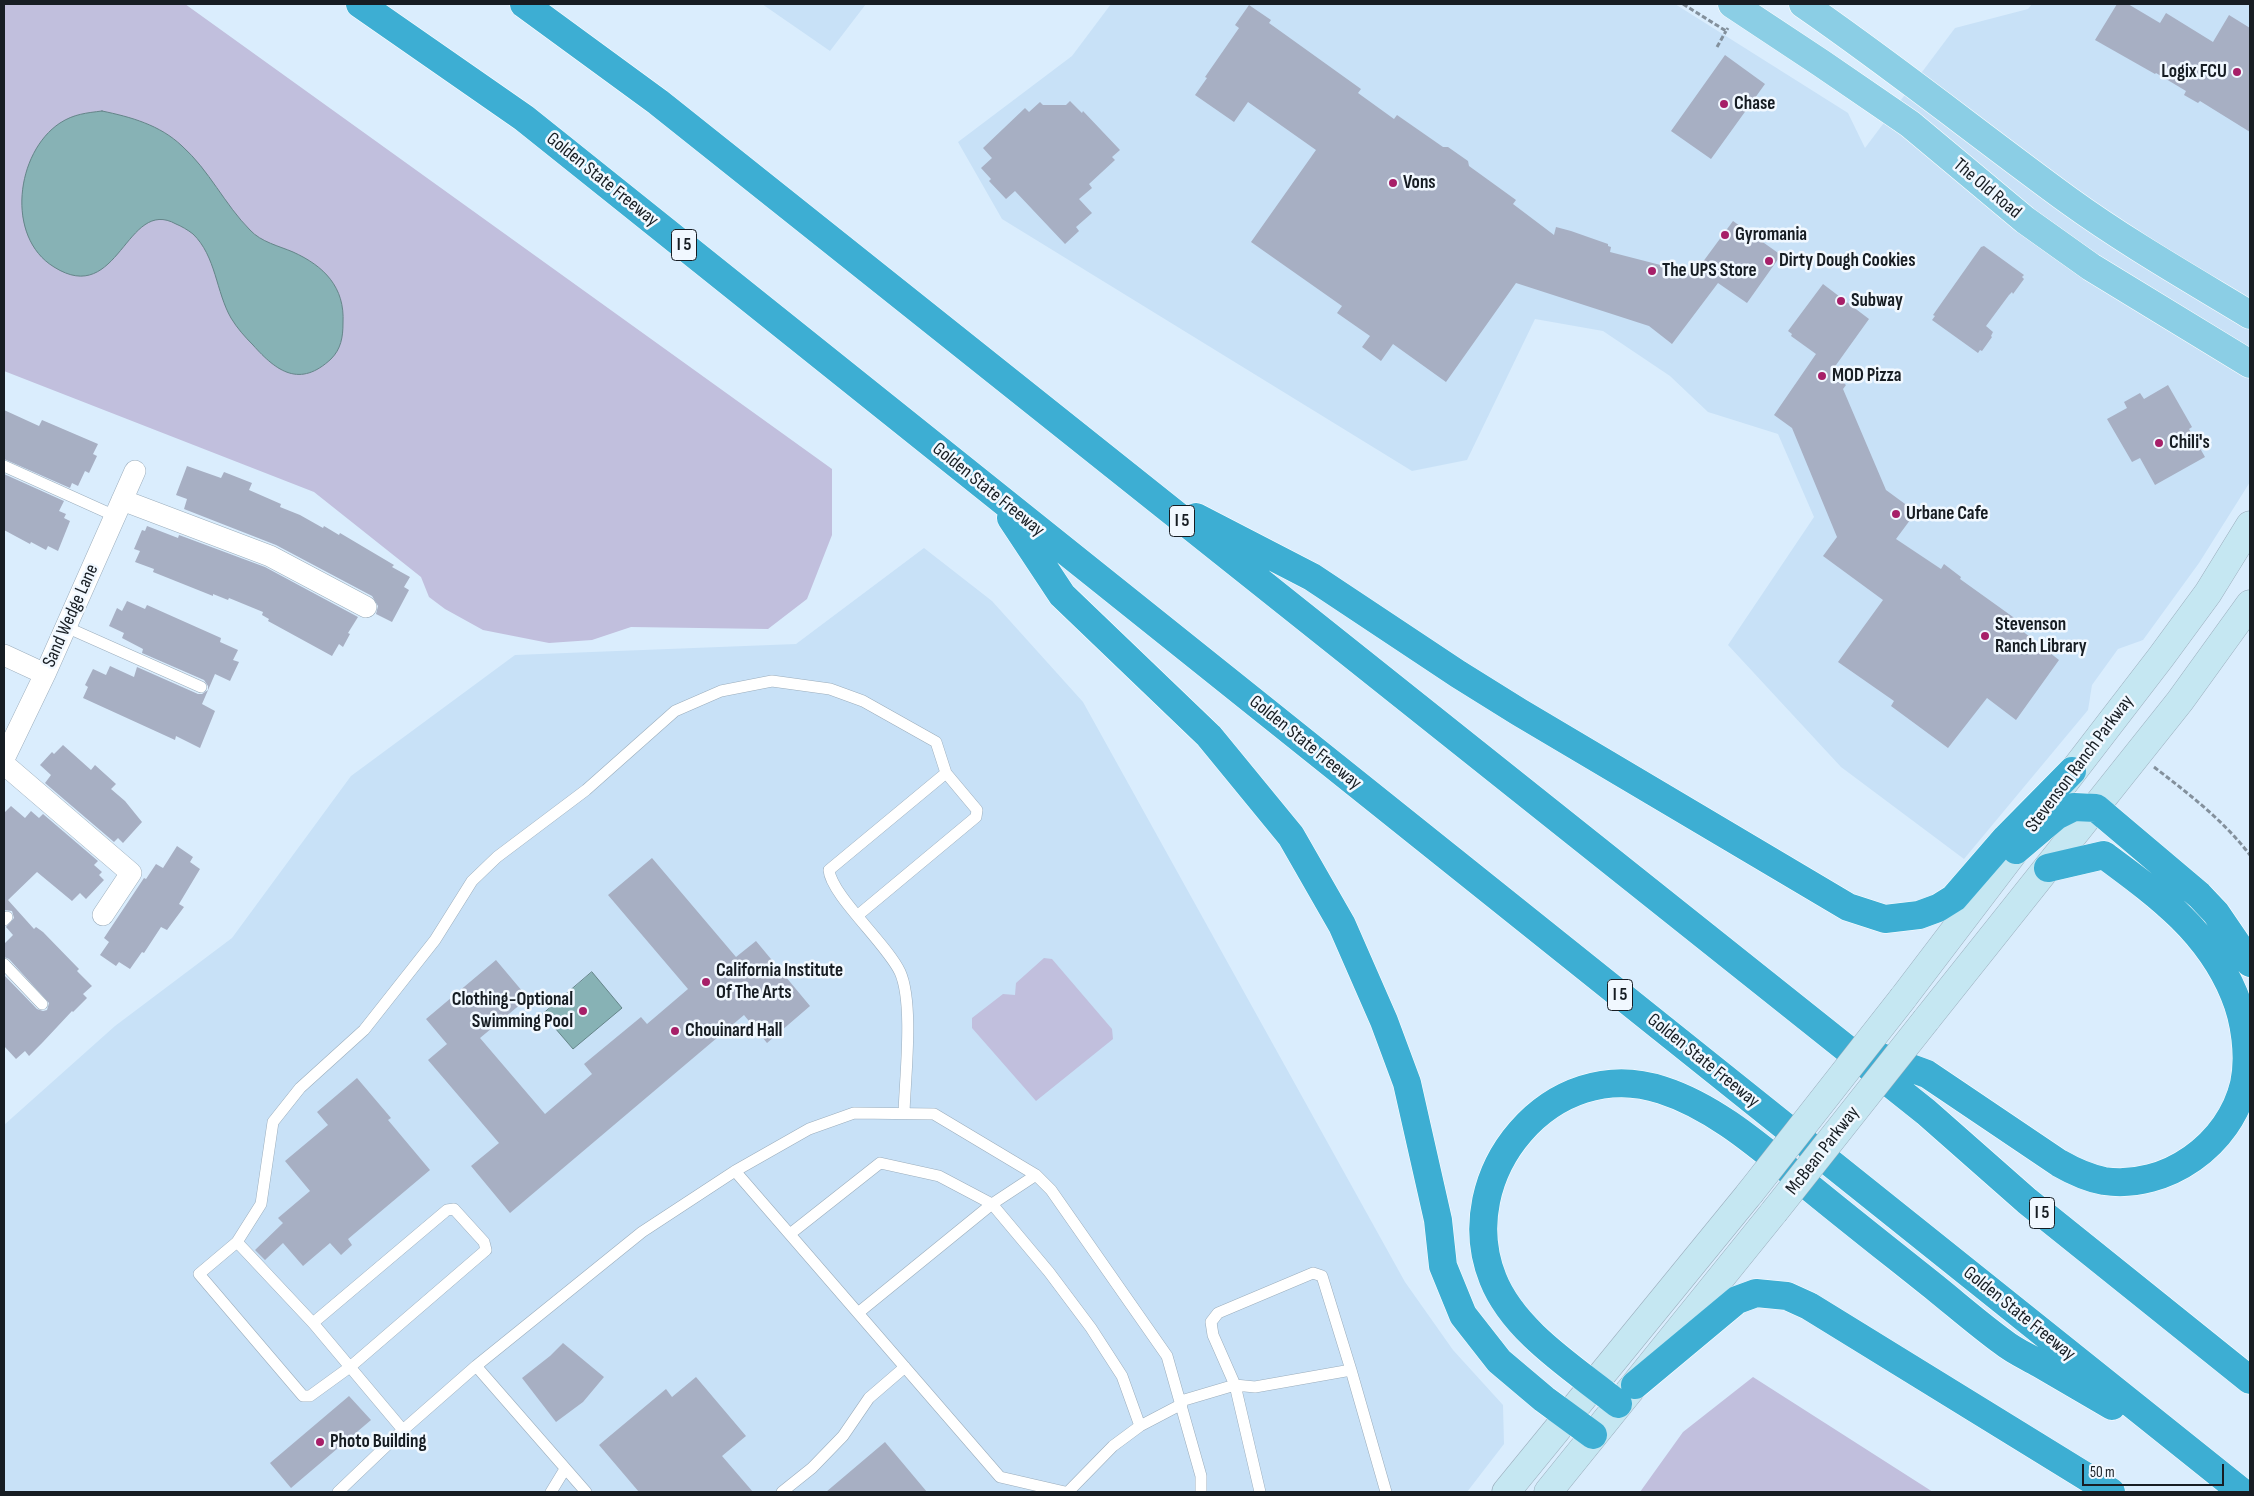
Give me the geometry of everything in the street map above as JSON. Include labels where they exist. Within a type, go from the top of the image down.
[{"type":"highway","name":"Golden State Freeway","points":[[360,4],[524,118],[2242,1492]]},
{"type":"highway","name":"I 5","points":[[524,4],[658,102],[1837,1041],[1926,1112],[2027,1201],[2250,1380]]},
{"type":"highway","points":[[1140,487],[1312,577],[1450,669],[1519,712],[1848,906],[1868,914],[1885,919],[1919,914],[1938,908],[1954,898],[2006,838],[2072,771]]},
{"type":"highway","points":[[998,498],[1062,595],[1210,736],[1291,836],[1342,925],[1384,1021],[1407,1083],[1438,1220],[1443,1266],[1463,1315],[1499,1361],[1593,1435]]},
{"type":"highway","points":[[2016,850],[2056,816],[2074,807],[2096,808],[2199,895],[2222,920],[2250,963]]},
{"type":"highway","points":[[1837,1041],[1927,1074],[2059,1163],[2082,1175],[2105,1181],[2128,1181],[2155,1177],[2177,1169],[2196,1156],[2225,1126],[2236,1106],[2244,1083],[2246,1055],[2242,1021],[2235,995],[2219,965],[2190,925],[2153,891],[2104,855],[2048,868]]},
{"type":"highway","points":[[2111,1492],[1809,1306],[1787,1296],[1756,1293],[1737,1300],[1627,1394],[1594,1385],[1523,1325],[1505,1302],[1493,1279],[1485,1252],[1484,1220],[1490,1182],[1505,1150],[1528,1122],[1557,1100],[1593,1087],[1627,1083],[1661,1089],[1697,1105],[1752,1141],[2005,1344],[2192,1452]]},
{"type":"main road","name":"The Old Road","points":[[1803,4],[1894,68],[2069,200],[2150,255],[2250,315]]},
{"type":"main road","name":"The Old Road","points":[[1732,13],[1822,62],[1910,124],[2025,220],[2090,267],[2250,364]]},
{"type":"main road","name":"Stevenson Ranch Parkway","points":[[1903,998],[2016,850],[2072,771],[2161,657],[2208,592],[2250,526]]},
{"type":"main road","name":"Stevenson Ranch Parkway","points":[[2096,808],[2218,650],[2250,604]]},
{"type":"main road","name":"McBean Parkway","points":[[1548,1492],[2096,808]]},
{"type":"main road","name":"McBean Parkway","points":[[1506,1492],[1750,1193],[1903,998]]},
{"type":"street","name":"Sand Wedge Lane","points":[[4,759],[66,627],[135,471]]},
{"type":"street","points":[[119,508],[270,556],[366,608]]},
{"type":"street","points":[[4,655],[44,674]]},
{"type":"street","points":[[4,764],[131,872],[104,915]]},
{"type":"lane","points":[[4,466],[119,508]]},
{"type":"lane","points":[[66,627],[201,687]]},
{"type":"lane","points":[[313,1323],[447,1210],[454,1209],[484,1242],[486,1250],[350,1367],[310,1396],[303,1396],[199,1274],[236,1242],[261,1204],[273,1122],[300,1088],[364,1030],[435,940],[472,881],[497,857],[586,790],[675,711],[720,690],[772,682],[830,689],[863,700],[936,742],[946,773],[978,810],[976,817],[857,916]]},
{"type":"lane","points":[[904,1113],[907,1004],[902,981],[888,951],[857,916],[830,878],[829,870],[946,773]]},
{"type":"lane","points":[[4,964],[42,1004]]},
{"type":"lane","points":[[338,1492],[403,1430],[476,1366],[642,1232],[735,1171],[809,1129],[854,1113],[904,1113],[934,1114],[1036,1174],[1051,1190],[1167,1356],[1201,1476],[1201,1492]]},
{"type":"lane","points":[[790,1234],[880,1162],[939,1176],[992,1204],[1049,1272],[1091,1328],[1122,1376],[1140,1426]]},
{"type":"lane","points":[[735,1171],[1000,1477],[1067,1492],[1113,1446],[1140,1426],[1181,1403],[1235,1385],[1255,1387],[1351,1370]]},
{"type":"lane","points":[[858,1313],[992,1204],[1036,1174]]},
{"type":"lane","points":[[236,1242],[313,1323],[403,1430]]},
{"type":"lane","points":[[1260,1492],[1235,1385],[1214,1335],[1211,1322],[1218,1314],[1314,1273],[1322,1276],[1386,1492]]},
{"type":"lane","points":[[476,1366],[586,1492]]},
{"type":"lane","points":[[782,1492],[812,1468],[843,1436],[869,1398],[905,1367]]},
{"type":"lane","points":[[550,1492],[565,1470]]},
{"type":"path","points":[[1683,4],[1726,31]]},
{"type":"path","points":[[1717,47],[1726,31],[1732,13]]},
{"type":"path","points":[[2138,755],[2214,815],[2237,837],[2250,855]]},
{"type":"shaded area","points":[[4,4],[185,4],[832,469],[832,535],[807,599],[768,629],[631,627],[592,640],[549,643],[483,630],[445,609],[429,597],[421,577],[314,492],[4,371]]},
{"type":"shaded area","points":[[762,4],[866,4],[830,51]]},
{"type":"shaded area","points":[[1111,4],[1675,4],[1848,113],[1865,148],[1955,28],[2028,9],[2032,4],[2250,4],[2250,482],[2199,563],[2143,640],[2118,649],[2092,685],[2088,710],[1964,859],[1841,767],[1728,645],[1814,517],[1778,434],[1708,412],[1670,376],[1603,331],[1535,319],[1467,460],[1412,471],[1002,219],[958,142],[1072,56]]},
{"type":"shaded area","points":[[102,111],[145,123],[173,139],[192,155],[233,210],[254,234],[265,241],[293,252],[323,271],[336,288],[343,310],[342,338],[337,351],[331,359],[320,368],[309,373],[299,374],[289,373],[271,363],[244,336],[231,318],[207,253],[201,243],[193,234],[176,224],[159,219],[145,225],[108,264],[93,274],[76,276],[54,267],[38,253],[28,236],[23,216],[22,195],[26,173],[34,154],[45,136],[60,123],[85,113]]},
{"type":"shaded area","name":"California Institute Of The Arts","points":[[924,548],[992,601],[1083,702],[1405,1282],[1453,1350],[1503,1405],[1504,1444],[1467,1492],[4,1492],[4,1125],[115,1026],[232,938],[351,776],[515,655],[796,644]]},
{"type":"shaded area","points":[[1044,958],[1052,959],[1112,1029],[1113,1039],[1036,1101],[972,1028],[972,1018],[1003,994],[1015,995],[1016,983]]},
{"type":"shaded area","name":"Clothing-Optional Swimming Pool","points":[[592,972],[622,1008],[573,1049],[543,1014]]},
{"type":"shaded area","points":[[1753,1377],[1933,1492],[1640,1492],[1683,1432]]},
{"type":"building","points":[[2117,4],[2128,4],[2160,23],[2166,13],[2213,42],[2229,15],[2250,28],[2250,132],[2200,101],[2198,103],[2184,95],[2186,91],[2156,73],[2095,40]]},
{"type":"building","name":"Vons","points":[[1249,5],[1271,20],[1269,23],[1361,89],[1358,93],[1394,119],[1397,115],[1443,147],[1448,147],[1468,161],[1469,166],[1516,200],[1513,204],[1554,235],[1556,227],[1571,231],[1608,244],[1611,247],[1610,252],[1676,269],[1677,266],[1681,268],[1682,266],[1694,274],[1733,221],[1781,255],[1747,303],[1718,283],[1672,344],[1649,326],[1516,283],[1446,382],[1393,344],[1381,361],[1362,347],[1370,336],[1337,313],[1342,306],[1251,242],[1316,150],[1248,102],[1234,122],[1195,95],[1207,78],[1205,77],[1239,28],[1235,25]]},
{"type":"building","points":[[1725,55],[1765,84],[1711,159],[1671,131]]},
{"type":"building","points":[[1070,101],[1082,113],[1083,111],[1120,150],[1112,157],[1115,160],[1089,184],[1092,188],[1079,199],[1092,213],[1076,227],[1079,231],[1065,244],[1015,191],[1006,199],[989,181],[991,179],[981,168],[992,158],[983,148],[1025,108],[1029,112],[1040,102],[1043,105],[1066,105]]},
{"type":"building","points":[[1984,246],[2024,275],[2022,277],[2024,279],[2013,294],[2012,292],[2009,295],[1986,326],[1993,332],[1992,337],[1982,351],[1980,350],[1978,353],[1932,320],[1935,316],[1933,315],[1981,247]]},
{"type":"building","points":[[1823,284],[1869,319],[1831,372],[1846,385],[1843,389],[1886,490],[1916,512],[1896,539],[1941,569],[1944,564],[1961,577],[1960,579],[2020,622],[2016,626],[2059,660],[2016,720],[1987,698],[1948,748],[1891,706],[1894,701],[1838,662],[1883,600],[1823,556],[1837,537],[1792,428],[1774,415],[1816,354],[1791,336],[1792,334],[1788,331]]},
{"type":"building","name":"Chili's","points":[[2168,385],[2192,427],[2189,429],[2205,457],[2155,485],[2140,458],[2132,462],[2107,419],[2127,408],[2124,402],[2140,393],[2144,399]]},
{"type":"building","points":[[4,410],[39,426],[42,420],[98,444],[93,454],[97,456],[89,473],[85,471],[78,486],[72,483],[70,488],[4,459]]},
{"type":"building","points":[[187,466],[221,478],[224,472],[252,483],[249,490],[281,504],[280,507],[300,515],[323,528],[324,526],[339,535],[340,533],[394,565],[392,567],[410,577],[404,587],[409,590],[392,622],[376,614],[378,606],[372,596],[276,545],[184,509],[187,499],[176,495]]},
{"type":"building","points":[[4,474],[64,501],[59,511],[66,514],[64,518],[70,521],[58,551],[48,546],[46,550],[31,542],[30,544],[4,530]]},
{"type":"building","points":[[147,526],[178,538],[179,535],[265,567],[358,617],[348,633],[350,634],[343,647],[339,644],[332,656],[268,621],[269,619],[262,615],[263,612],[229,598],[228,600],[213,594],[213,596],[153,572],[154,569],[135,562],[140,551],[134,549],[142,530],[145,531]]},
{"type":"building","points":[[127,601],[145,609],[147,605],[221,638],[220,642],[238,650],[233,660],[239,662],[230,681],[215,674],[202,704],[215,711],[200,748],[176,736],[175,740],[83,698],[88,687],[85,685],[93,669],[106,675],[110,666],[134,677],[137,667],[198,694],[208,690],[204,680],[142,653],[143,649],[122,638],[124,633],[109,626],[117,608],[122,611]]},
{"type":"building","points":[[63,745],[91,770],[95,765],[116,784],[111,789],[125,801],[142,822],[123,843],[118,838],[114,842],[45,783],[51,775],[40,765],[52,752],[54,754]]},
{"type":"building","points":[[11,806],[25,818],[31,811],[39,818],[43,814],[98,861],[94,865],[102,872],[99,875],[104,880],[86,899],[80,893],[72,901],[37,872],[8,900],[34,929],[36,927],[43,932],[79,969],[77,971],[92,986],[83,994],[87,998],[29,1056],[25,1051],[16,1059],[4,1046],[4,975],[37,1009],[47,1010],[49,1003],[9,959],[4,957],[4,944],[13,935],[6,927],[14,918],[12,911],[4,910],[4,813]]},
{"type":"building","points":[[177,846],[193,857],[190,862],[200,869],[179,904],[184,907],[167,930],[161,927],[144,953],[142,952],[130,969],[119,962],[116,966],[100,955],[109,942],[104,938],[144,878],[146,879],[156,864],[163,868]]},
{"type":"building","name":"Chouinard Hall","points":[[652,858],[736,957],[756,941],[810,1006],[767,1043],[744,1015],[510,1213],[471,1166],[499,1143],[428,1060],[447,1044],[426,1019],[496,960],[528,998],[480,1038],[545,1114],[592,1074],[584,1064],[641,1017],[647,1024],[688,989],[608,895]]},
{"type":"building","points":[[357,1078],[391,1118],[388,1120],[430,1170],[348,1239],[352,1245],[341,1255],[330,1243],[303,1266],[283,1243],[265,1260],[255,1250],[283,1223],[278,1218],[310,1191],[285,1161],[328,1125],[317,1112]]},
{"type":"building","points":[[563,1343],[604,1377],[583,1402],[556,1422],[522,1378]]},
{"type":"building","points":[[696,1377],[746,1436],[722,1456],[753,1492],[639,1492],[599,1445],[666,1389],[672,1397]]},
{"type":"building","name":"Photo Building","points":[[349,1396],[371,1420],[291,1488],[270,1463]]},
{"type":"building","points":[[885,1442],[927,1492],[826,1492]]},
{"type":"place","name":"Logix FCU","points":[[2237,72]]},
{"type":"place","name":"Chase","points":[[1724,104]]},
{"type":"place","name":"Vons","points":[[1393,183]]},
{"type":"place","name":"Gyromania","points":[[1725,235]]},
{"type":"place","name":"Dirty Dough Cookies","points":[[1769,261]]},
{"type":"place","name":"The UPS Store","points":[[1652,271]]},
{"type":"place","name":"Subway","points":[[1841,301]]},
{"type":"place","name":"MOD Pizza","points":[[1822,376]]},
{"type":"place","name":"Chili's","points":[[2159,443]]},
{"type":"place","name":"Urbane Cafe","points":[[1896,514]]},
{"type":"place","name":"Stevenson Ranch Library","points":[[1985,636]]},
{"type":"place","name":"California Institute Of The Arts","points":[[706,982]]},
{"type":"place","name":"Clothing-Optional Swimming Pool","points":[[583,1011]]},
{"type":"place","name":"Chouinard Hall","points":[[675,1031]]},
{"type":"place","name":"Photo Building","points":[[320,1442]]}]
